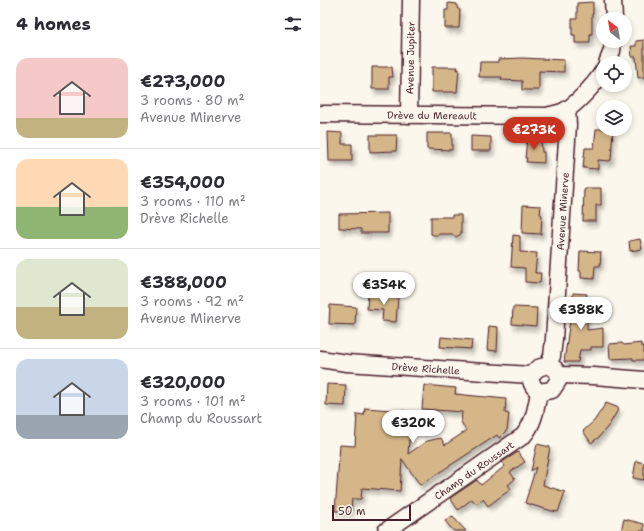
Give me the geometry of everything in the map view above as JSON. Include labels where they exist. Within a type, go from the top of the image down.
[{"type":"street","name":"Avenue Jupiter","points":[[409,116],[411,0]]},
{"type":"street","points":[[613,0],[614,12]]},
{"type":"street","points":[[567,109],[583,95],[596,81]]},
{"type":"street","name":"Drève du Mereault","points":[[320,114],[409,116],[547,116],[567,109]]},
{"type":"street","name":"Avenue Minerve","points":[[554,370],[552,356],[568,125],[567,109]]},
{"type":"street","name":"Drève Richelle","points":[[320,359],[347,363],[531,375]]},
{"type":"street","points":[[554,370],[555,386],[552,390],[539,392],[535,389],[530,381],[531,375],[538,368],[554,370],[594,376],[644,380]]},
{"type":"street","name":"Champ du Roussart","points":[[386,531],[524,436],[529,430],[532,422],[539,392]]},
{"type":"building","points":[[593,2],[592,34],[590,34],[590,43],[575,43],[575,35],[572,35],[572,19],[577,19],[577,3]]},
{"type":"building","points":[[448,3],[457,4],[457,8],[460,10],[459,28],[445,28],[445,10],[448,10]]},
{"type":"building","points":[[644,40],[644,77],[638,78],[636,57],[632,57],[631,48],[632,46],[636,46],[636,41]]},
{"type":"building","points":[[522,58],[564,60],[564,72],[539,71],[539,90],[522,90],[522,81],[501,80],[502,77],[479,77],[480,62],[498,62],[498,59]]},
{"type":"building","points":[[372,67],[392,67],[393,77],[389,77],[389,89],[372,89]]},
{"type":"building","points":[[432,67],[458,67],[457,92],[432,92]]},
{"type":"building","points":[[596,129],[596,136],[613,136],[611,160],[598,160],[598,169],[583,168],[585,148],[594,148]]},
{"type":"building","points":[[328,132],[342,133],[342,144],[352,144],[352,161],[329,161]]},
{"type":"building","points":[[427,133],[452,133],[452,150],[427,149]]},
{"type":"building","points":[[370,135],[397,135],[396,151],[370,152]]},
{"type":"building","points":[[471,136],[491,137],[491,151],[471,151]]},
{"type":"building","points":[[527,139],[541,139],[542,152],[544,152],[544,163],[526,162]]},
{"type":"building","points":[[584,188],[601,188],[601,205],[596,205],[596,221],[583,221]]},
{"type":"building","points":[[523,205],[541,206],[541,234],[522,233]]},
{"type":"building","points":[[388,213],[388,233],[361,233],[361,229],[339,228],[339,214]]},
{"type":"building","points":[[452,215],[461,215],[461,234],[456,237],[452,234],[431,234],[431,217],[452,217]]},
{"type":"building","points":[[513,235],[520,236],[520,252],[537,253],[535,273],[541,273],[540,283],[525,282],[525,268],[511,267]]},
{"type":"building","points":[[640,239],[642,249],[630,251],[629,241]]},
{"type":"building","points":[[580,251],[601,252],[600,266],[595,266],[594,279],[581,278],[581,271],[579,271]]},
{"type":"building","points":[[573,293],[587,294],[586,300],[590,300],[589,309],[587,309],[587,330],[603,328],[603,347],[591,347],[591,350],[580,350],[578,362],[564,362],[570,320],[572,320]]},
{"type":"building","points":[[368,294],[398,297],[396,322],[382,321],[383,310],[367,309]]},
{"type":"building","points":[[330,305],[356,307],[355,325],[329,324]]},
{"type":"building","points":[[513,307],[537,308],[536,326],[512,324]]},
{"type":"building","points":[[489,326],[498,327],[497,351],[487,350]]},
{"type":"building","points":[[441,337],[472,340],[471,349],[440,347]]},
{"type":"building","points":[[622,343],[624,345],[641,343],[641,346],[644,346],[644,360],[633,360],[633,358],[610,359],[609,344]]},
{"type":"building","points":[[327,384],[346,385],[345,406],[326,405]]},
{"type":"building","points":[[424,385],[456,388],[455,394],[506,399],[505,413],[509,414],[507,430],[499,438],[497,435],[420,485],[402,459],[400,491],[362,488],[361,499],[352,499],[351,512],[335,511],[340,445],[355,446],[357,414],[364,415],[365,408],[405,411],[405,418],[411,418],[408,454],[427,441],[441,438],[445,445],[466,431],[461,422],[462,412],[422,409]]},
{"type":"building","points":[[606,403],[619,408],[609,425],[599,437],[591,443],[583,431],[594,421]]},
{"type":"building","points":[[537,444],[550,447],[543,485],[565,492],[558,512],[525,503],[536,467],[531,471]]},
{"type":"building","points":[[518,452],[525,462],[510,472],[515,479],[508,485],[511,489],[488,506],[483,499],[476,504],[472,499],[458,510],[450,498],[477,480],[481,485],[505,466],[502,462]]},
{"type":"building","points":[[636,461],[644,463],[644,480],[633,478]]},
{"type":"building","points":[[452,516],[466,531],[454,531],[449,526],[445,521]]},
{"type":"building","points":[[624,519],[644,524],[644,531],[621,531]]}]
